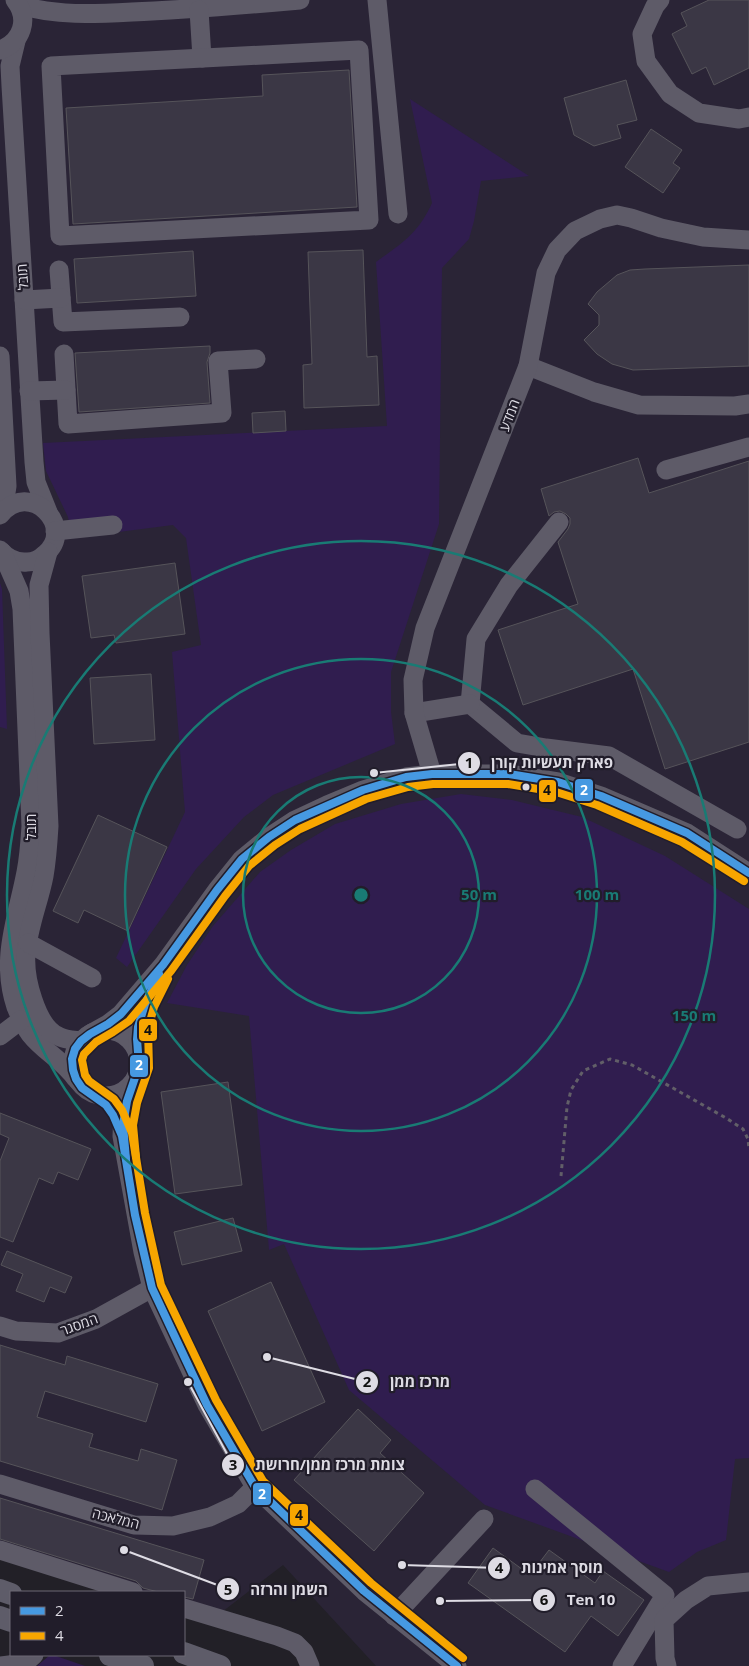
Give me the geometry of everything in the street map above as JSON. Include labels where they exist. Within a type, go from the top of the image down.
[{"type":"main road","points":[[185,1653],[220,1666]]},
{"type":"main road","points":[[113,1656],[143,1666]]},
{"type":"street","points":[[17,3],[38,11],[70,14],[199,10],[300,0]]},
{"type":"street","points":[[377,0],[398,214]]},
{"type":"street","points":[[660,0],[655,6],[642,34],[646,61],[670,94],[699,113],[739,119],[749,117]]},
{"type":"street","name":"תובל","points":[[17,3],[23,15],[10,66],[10,86],[29,391],[36,482],[53,521],[55,531],[39,585],[49,826],[44,878],[26,955],[27,975],[37,1012],[56,1036],[69,1040],[85,1037]]},
{"type":"street","points":[[199,10],[202,58]]},
{"type":"street","points":[[0,50],[8,48],[19,36],[36,23],[70,14]]},
{"type":"street","points":[[359,50],[369,220],[60,236],[51,66],[202,58],[359,50]]},
{"type":"street","name":"המדע","points":[[432,774],[414,713],[413,680],[425,628],[528,366],[546,273],[557,250],[575,231],[600,219],[617,215],[661,228],[703,237],[749,240]]},
{"type":"street","points":[[59,270],[63,322],[180,317]]},
{"type":"street","points":[[24,300],[61,298]]},
{"type":"street","points":[[64,354],[68,424],[222,413],[218,361],[256,359]]},
{"type":"street","points":[[0,356],[7,462],[5,500],[0,513]]},
{"type":"street","points":[[528,366],[594,392],[639,405],[735,406],[749,404]]},
{"type":"street","points":[[29,391],[66,390]]},
{"type":"street","points":[[666,470],[749,447]]},
{"type":"street","points":[[0,513],[12,504],[22,501],[31,502],[48,512]]},
{"type":"street","points":[[470,704],[476,639],[509,586],[558,522]]},
{"type":"street","points":[[55,531],[113,525]]},
{"type":"street","points":[[1,551],[10,559],[20,562],[30,562],[48,552]]},
{"type":"street","name":"תובל","points":[[1,551],[19,591],[22,609],[31,826],[28,860],[11,931],[8,954],[10,984],[13,999],[21,1020],[30,1034],[68,1068],[76,1080]]},
{"type":"street","points":[[414,713],[470,704],[517,742],[546,748],[609,756],[736,829]]},
{"type":"street","points":[[122,1136],[113,1115],[106,1105],[82,1088],[76,1080],[72,1070],[72,1059],[75,1049],[85,1037],[121,1014],[163,965],[217,890],[242,859],[269,837],[295,820],[326,804],[362,790],[406,777],[432,774],[509,774],[558,782],[601,796],[687,833],[749,873]]},
{"type":"street","points":[[28,943],[92,978]]},
{"type":"street","points":[[163,965],[150,991],[139,1020],[137,1036],[139,1065],[123,1113],[122,1136],[135,1215],[152,1288],[207,1405],[255,1487],[364,1591],[457,1666]]},
{"type":"street","points":[[0,1036],[21,1020]]},
{"type":"street","points":[[85,1037],[99,1030],[119,1032],[128,1038],[138,1055]]},
{"type":"street","points":[[91,1094],[100,1097],[118,1095],[133,1083]]},
{"type":"street","name":"המסגר","points":[[0,1326],[16,1331],[58,1333],[96,1319],[152,1288]]},
{"type":"street","name":"המלאכה","points":[[0,1484],[134,1525],[163,1526],[173,1526],[210,1517],[238,1504],[255,1487]]},
{"type":"street","points":[[535,1489],[665,1595],[622,1666]]},
{"type":"street","points":[[394,1616],[484,1519]]},
{"type":"street","points":[[0,1550],[130,1591]]},
{"type":"street","points":[[668,1666],[665,1658],[664,1620],[686,1600],[708,1586],[749,1582]]},
{"type":"street","points":[[185,1608],[278,1636],[294,1643],[304,1652],[310,1666]]},
{"type":"street","points":[[2,1666],[25,1663],[33,1656]]},
{"type":"path","points":[[561,1176],[567,1107],[571,1090],[583,1071],[610,1059],[632,1065],[743,1128],[748,1139],[749,1149]]},
{"type":"shaded area","points":[[0,0],[749,0],[749,1666],[376,1666],[283,1565],[218,1615],[185,1605],[185,1591],[142,1591],[0,1546]]},
{"type":"shaded area","points":[[410,99],[529,176],[481,181],[469,239],[442,268],[439,524],[391,672],[391,712],[395,744],[273,795],[244,817],[196,869],[127,967],[116,958],[185,812],[172,652],[201,645],[186,538],[173,525],[72,538],[68,517],[46,471],[43,443],[387,426],[376,262],[415,230],[427,214],[432,203]]},
{"type":"shaded area","points":[[0,583],[2,589],[7,729],[0,727]]},
{"type":"shaded area","points":[[461,794],[512,800],[582,817],[665,856],[749,909],[749,1458],[735,1459],[726,1540],[697,1552],[669,1572],[485,1505],[349,1390],[284,1244],[269,1250],[249,1016],[167,1003],[187,965],[213,926],[260,872],[291,850],[335,824],[401,804]]},
{"type":"shaded area","points":[[49,1656],[56,1656],[85,1666],[37,1666]]},
{"type":"building","points":[[709,0],[749,0],[749,68],[714,85],[706,67],[692,74],[672,34],[687,26],[681,13]]},
{"type":"building","points":[[349,70],[357,207],[73,224],[66,108],[263,96],[262,75]]},
{"type":"building","points":[[626,80],[637,120],[617,125],[621,138],[594,146],[574,135],[564,98]]},
{"type":"building","points":[[651,129],[682,150],[673,163],[680,168],[663,193],[625,167]]},
{"type":"building","points":[[363,250],[367,357],[377,356],[379,405],[304,408],[303,365],[312,364],[308,252]]},
{"type":"building","points":[[193,251],[196,296],[77,303],[74,259]]},
{"type":"building","points":[[749,265],[749,366],[633,370],[612,364],[597,354],[584,340],[599,325],[599,315],[588,304],[597,292],[617,275],[630,270]]},
{"type":"building","points":[[210,346],[207,362],[210,403],[79,412],[75,353]]},
{"type":"building","points":[[285,411],[286,431],[253,433],[252,413]]},
{"type":"building","points":[[638,458],[649,493],[749,461],[749,742],[665,769],[633,669],[523,705],[498,630],[578,604],[558,542],[568,529],[570,518],[560,511],[554,512],[549,516],[541,489]]},
{"type":"building","points":[[175,563],[185,634],[116,643],[114,635],[91,638],[82,576]]},
{"type":"building","points":[[151,674],[155,740],[94,744],[90,678]]},
{"type":"building","points":[[98,815],[167,847],[128,931],[84,910],[78,923],[53,911]]},
{"type":"building","points":[[228,1082],[242,1185],[175,1194],[161,1092]]},
{"type":"building","points":[[0,1113],[91,1149],[78,1180],[58,1172],[53,1184],[39,1178],[13,1242],[0,1237],[0,1161],[9,1138],[0,1134]]},
{"type":"building","points":[[233,1218],[242,1251],[182,1265],[174,1232]]},
{"type":"building","points":[[7,1251],[72,1277],[65,1293],[50,1287],[44,1302],[16,1291],[23,1274],[1,1265]]},
{"type":"building","points":[[271,1282],[325,1402],[262,1431],[208,1311]]},
{"type":"building","points":[[0,1345],[65,1365],[67,1356],[158,1384],[146,1422],[45,1391],[37,1417],[93,1434],[89,1447],[138,1461],[141,1449],[177,1460],[162,1510],[0,1461]]},
{"type":"building","points":[[358,1409],[391,1440],[380,1453],[424,1493],[374,1551],[294,1480]]},
{"type":"building","points":[[0,1498],[204,1560],[193,1599],[185,1597],[185,1591],[154,1591],[143,1588],[136,1581],[0,1539]]},
{"type":"building","points":[[493,1548],[530,1575],[549,1550],[595,1583],[603,1571],[644,1600],[618,1636],[591,1616],[565,1652],[468,1583]]},
{"type":"transit line","name":"2","points":[[457,1666],[364,1591],[255,1487],[207,1405],[152,1288],[135,1215],[122,1136],[113,1115],[106,1105],[82,1088],[76,1079],[72,1059],[75,1049],[90,1034],[121,1014],[163,965],[217,890],[242,859],[269,837],[295,820],[363,790],[406,777],[432,774],[509,774],[558,782],[601,796],[687,833],[749,873]]},
{"type":"transit line","name":"4","points":[[463,1658],[371,1583],[263,1481],[216,1400],[161,1285],[145,1213],[132,1133],[122,1110],[114,1099],[89,1081],[85,1075],[82,1060],[84,1054],[96,1042],[129,1021],[171,971],[249,866],[275,845],[300,829],[366,799],[408,787],[433,784],[508,784],[556,792],[597,805],[682,842],[744,881]]},
{"type":"transit line","name":"2","points":[[126,1159],[123,1125],[127,1101],[139,1066],[138,1027],[145,1004],[159,974]]},
{"type":"transit line","name":"4","points":[[136,1157],[133,1125],[137,1103],[149,1068],[148,1029],[154,1007],[168,979]]},
{"type":"place","name":"פארק תעשיות קורן","points":[[374,773]]},
{"type":"place","name":"מרכז ממן","points":[[267,1357]]},
{"type":"place","name":"צומת מרכז ממן/חרושת","points":[[188,1382]]},
{"type":"place","name":"השמן והרזה","points":[[124,1550]]},
{"type":"place","name":"מוסך אמינות","points":[[402,1565]]},
{"type":"place","name":"Ten 10","points":[[440,1601]]}]
